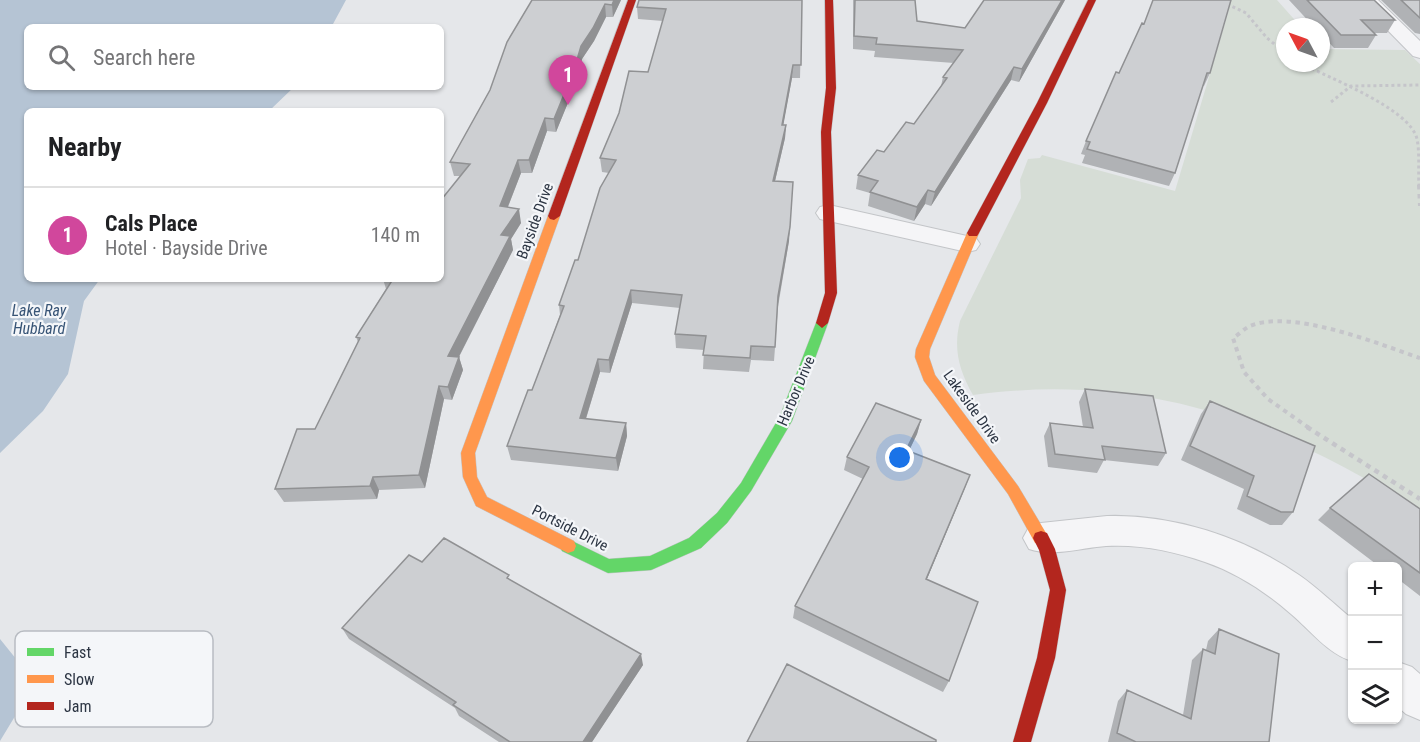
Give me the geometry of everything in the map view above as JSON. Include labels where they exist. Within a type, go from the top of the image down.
[{"type":"street","name":"Bayside Drive","points":[[468,453],[632,0]]},
{"type":"street","name":"Harbor Drive","points":[[694,543],[722,518],[746,487],[787,417],[811,357],[831,293],[826,132],[831,88],[829,0]]},
{"type":"street","name":"Lakeside Drive","points":[[1022,742],[1046,658],[1058,590],[1047,549],[1013,490],[929,377],[922,357],[923,349],[967,244],[1042,103],[1092,0]]},
{"type":"street","points":[[1367,0],[1420,52]]},
{"type":"street","points":[[828,213],[967,244]]},
{"type":"street","name":"Portside Drive","points":[[468,453],[470,477],[481,501],[608,566],[651,563],[694,543]]},
{"type":"street","points":[[1041,538],[1126,531],[1172,537],[1206,546],[1240,559],[1285,586],[1348,639]]},
{"type":"street","points":[[1402,684],[1420,700]]},
{"type":"path","points":[[1224,3],[1246,13],[1276,46]]},
{"type":"path","points":[[1319,72],[1386,107],[1414,130],[1417,138],[1420,206]]},
{"type":"path","points":[[1330,102],[1350,87],[1420,85]]},
{"type":"path","points":[[1420,358],[1323,327],[1306,324],[1281,322],[1258,324],[1239,330],[1233,338],[1244,372],[1268,399],[1337,448],[1420,499]]},
{"type":"shaded area","points":[[1185,0],[1277,0],[1293,18],[1276,18],[1276,72],[1330,72],[1330,49],[1405,50],[1420,64],[1420,512],[1314,452],[1261,429],[1207,411],[1152,398],[1094,391],[1035,390],[973,395],[961,368],[957,350],[960,321],[1021,198],[1020,180],[1028,159],[1040,158],[1042,155],[1175,191],[1229,10]]},
{"type":"water","name":"Lake Ray Hubbard","points":[[0,0],[346,0],[333,24],[24,24],[24,90],[291,90],[272,108],[24,108],[24,282],[98,282],[84,301],[68,374],[43,411],[0,453]]},
{"type":"water","points":[[0,639],[15,658],[15,716],[0,741]]},
{"type":"building","points":[[532,0],[614,0],[612,5],[605,4],[581,46],[554,119],[545,118],[529,160],[518,160],[500,206],[519,209],[501,235],[510,236],[448,356],[459,357],[448,387],[439,386],[419,475],[373,477],[370,486],[275,489],[297,429],[315,429],[360,338],[356,337],[391,282],[444,282],[444,196],[470,164],[450,162],[490,90],[507,42]]},
{"type":"building","points":[[639,0],[802,0],[801,65],[793,65],[782,125],[786,125],[773,181],[793,182],[790,227],[778,296],[775,347],[751,346],[750,358],[703,355],[706,336],[675,334],[682,295],[631,290],[609,360],[598,359],[580,418],[626,423],[616,458],[507,446],[528,390],[532,390],[564,306],[559,305],[575,260],[578,260],[600,188],[616,160],[600,158],[619,113],[629,71],[648,72],[666,9],[637,7]]},
{"type":"building","points":[[855,0],[915,0],[917,21],[965,28],[984,0],[1062,0],[1022,69],[1014,67],[935,192],[928,190],[917,207],[870,192],[878,181],[858,175],[877,150],[884,152],[906,122],[914,124],[947,78],[943,77],[963,50],[876,44],[877,38],[854,36]]},
{"type":"building","points":[[1153,0],[1231,0],[1210,73],[1207,73],[1175,173],[1087,149],[1090,142],[1086,141],[1116,72],[1119,73],[1142,23],[1144,24]]},
{"type":"building","points":[[1307,0],[1374,0],[1395,20],[1361,20],[1376,35],[1341,35],[1330,24],[1330,18],[1324,18]]},
{"type":"building","points":[[1401,0],[1420,0],[1420,18]]},
{"type":"building","points":[[1085,389],[1153,396],[1166,453],[1102,446],[1105,460],[1055,454],[1050,423],[1093,428]]},
{"type":"building","points":[[1210,401],[1315,446],[1293,512],[1281,512],[1247,496],[1254,476],[1190,446]]},
{"type":"building","points":[[876,403],[921,420],[906,450],[970,475],[926,579],[978,602],[949,681],[795,606],[869,467],[847,457]]},
{"type":"building","points":[[1369,474],[1420,509],[1420,573],[1330,508]]},
{"type":"building","points":[[444,538],[509,575],[507,578],[641,654],[583,742],[510,742],[453,705],[456,702],[342,628],[409,555],[422,562]]},
{"type":"building","points":[[1219,629],[1279,654],[1269,742],[1136,742],[1117,733],[1127,690],[1191,719],[1203,649],[1215,654]]},
{"type":"building","points":[[787,664],[936,740],[936,742],[747,742]]},
{"type":"traffic: fast","points":[[568,546],[608,566],[651,563],[695,543],[722,518],[746,487],[787,417],[822,323]]},
{"type":"traffic: slow","points":[[554,216],[468,453],[470,477],[481,501],[568,546]]},
{"type":"traffic: slow","points":[[973,233],[923,349],[922,357],[929,377],[1013,490],[1041,538]]},
{"type":"traffic: jam","points":[[554,216],[632,0]]},
{"type":"traffic: jam","points":[[822,323],[831,293],[826,132],[831,88],[829,0]]},
{"type":"traffic: jam","points":[[973,233],[1042,103],[1092,0]]},
{"type":"traffic: jam","points":[[1022,742],[1046,658],[1058,590],[1047,549],[1041,538]]},
{"type":"place","name":"Cals Place","points":[[568,105]]}]
